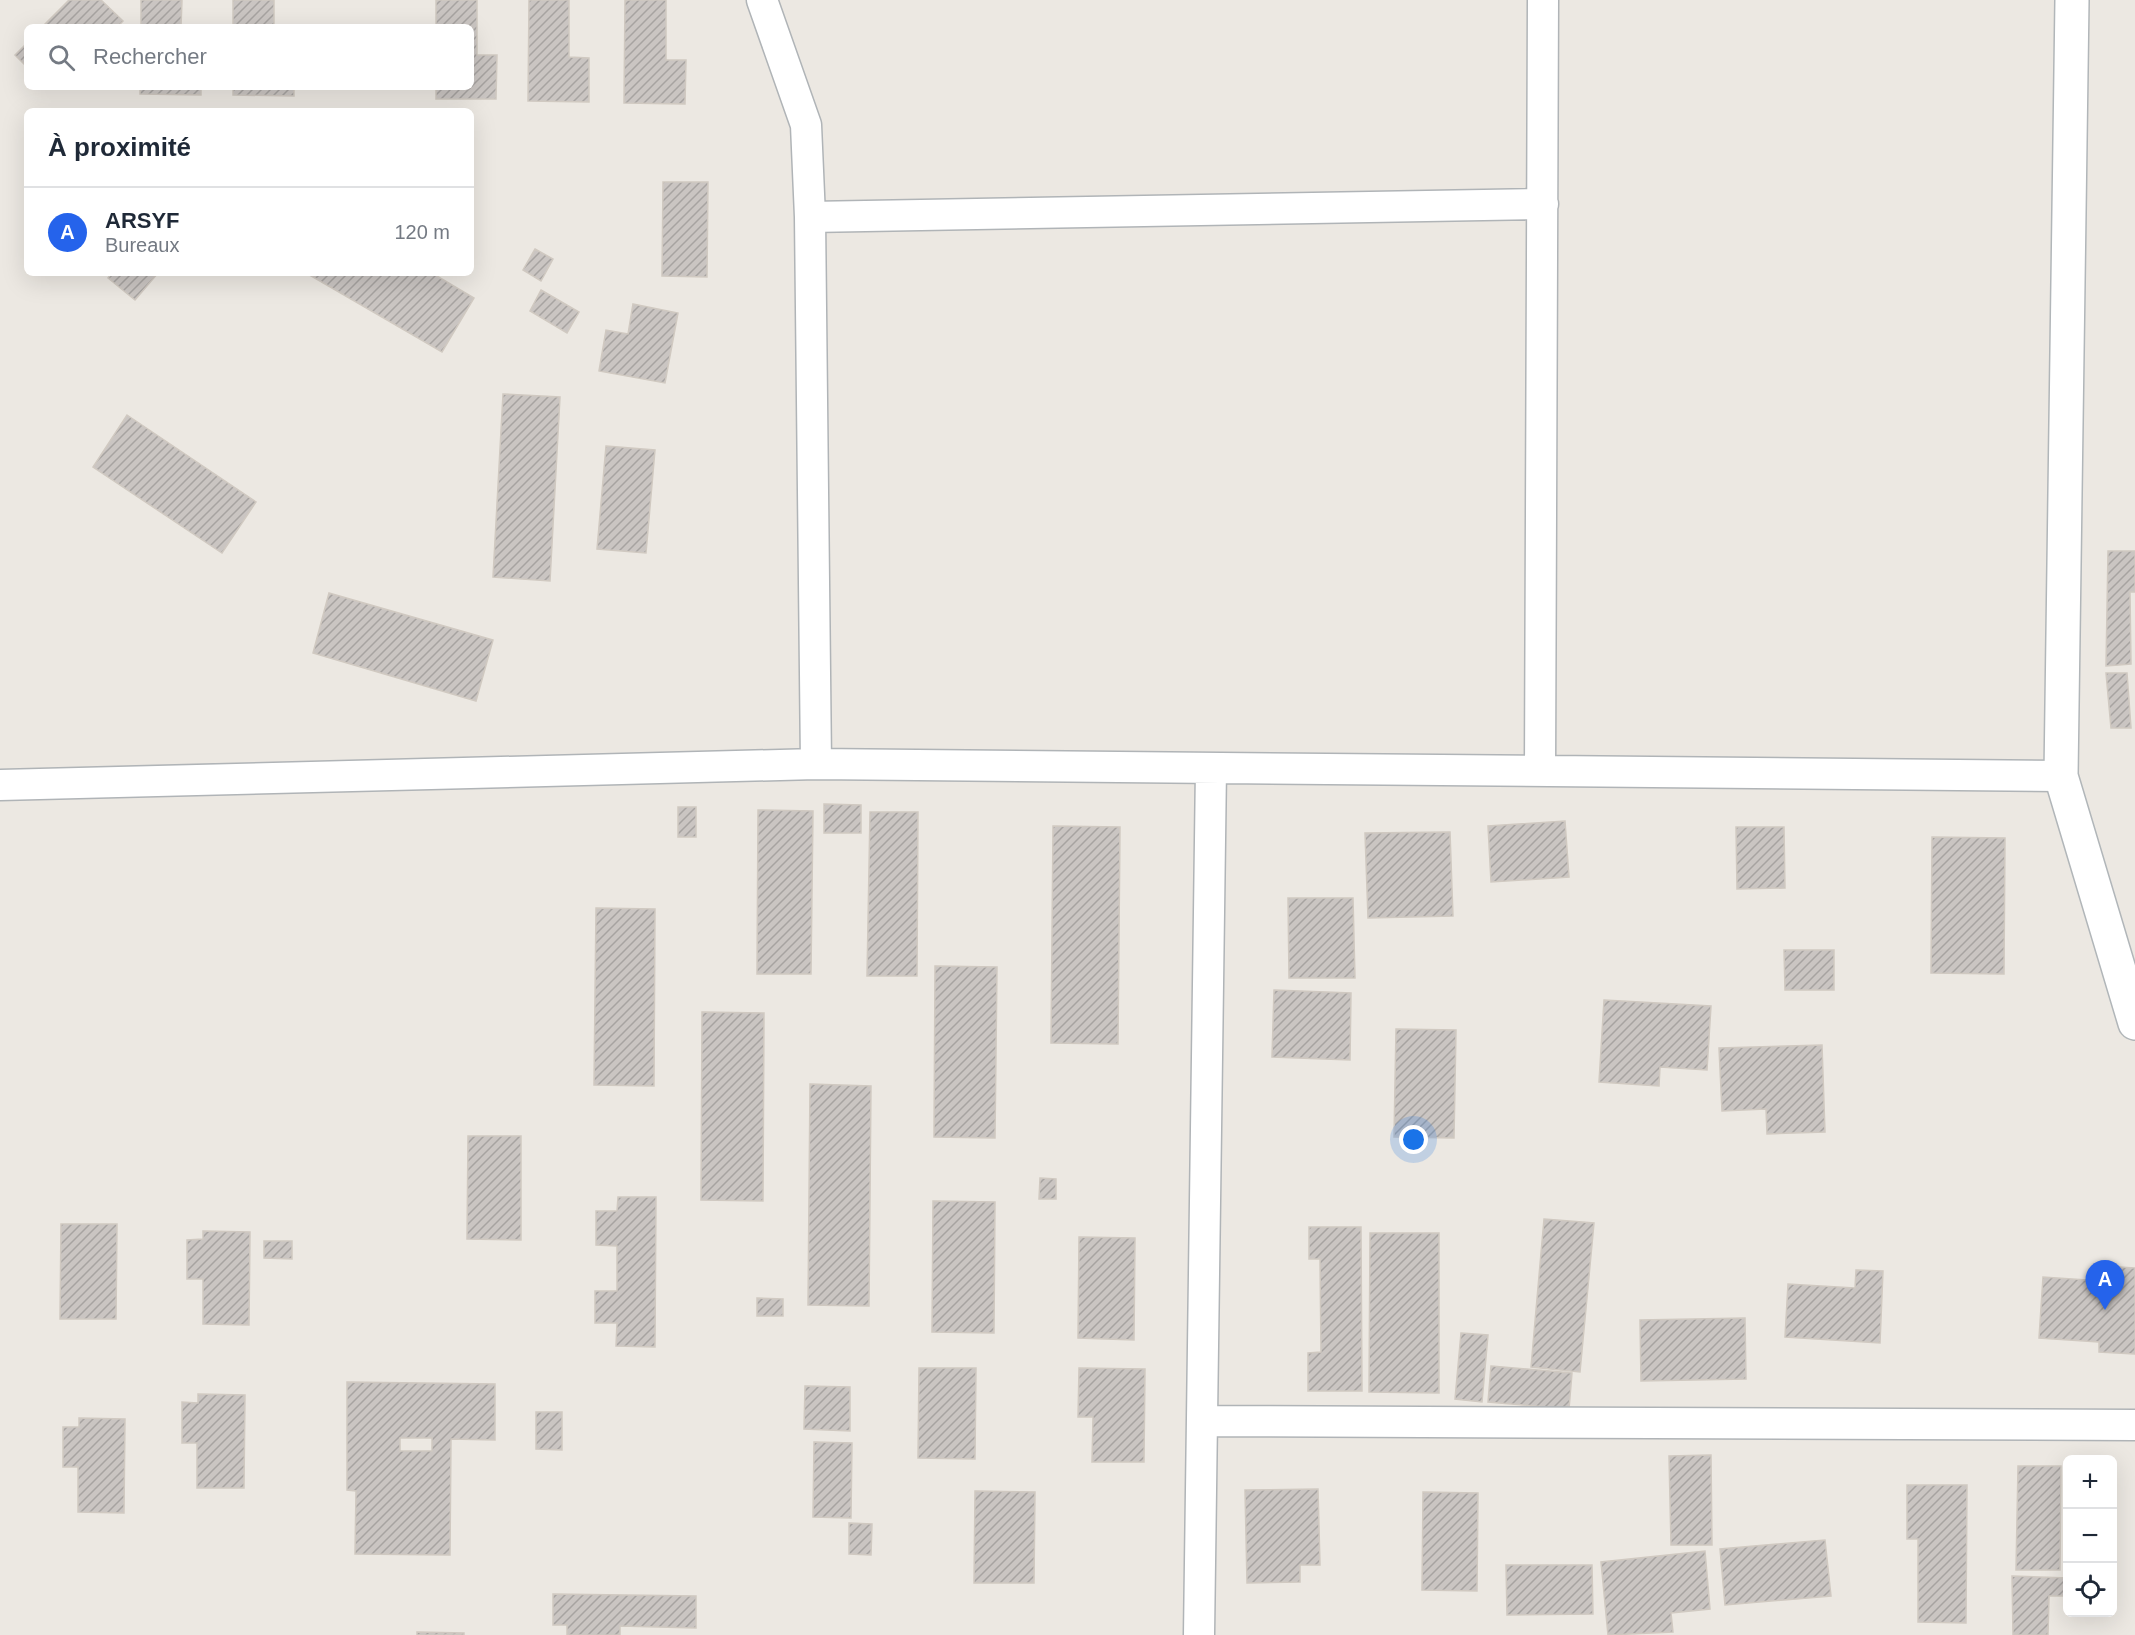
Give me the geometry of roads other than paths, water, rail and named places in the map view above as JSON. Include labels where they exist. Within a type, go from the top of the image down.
[{"type":"main road","points":[[2072,0],[2061,776],[2135,1023]]},
{"type":"street","points":[[762,0],[806,125],[810,217],[816,764]]},
{"type":"street","points":[[1540,771],[1543,0]]},
{"type":"street","points":[[810,217],[1543,204]]},
{"type":"street","points":[[0,785],[816,764],[2061,776]]},
{"type":"street","points":[[1199,1635],[1211,768]]},
{"type":"street","points":[[1202,1421],[2135,1425]]},
{"type":"place","name":"ARSYF","points":[[2105,1310]]}]
